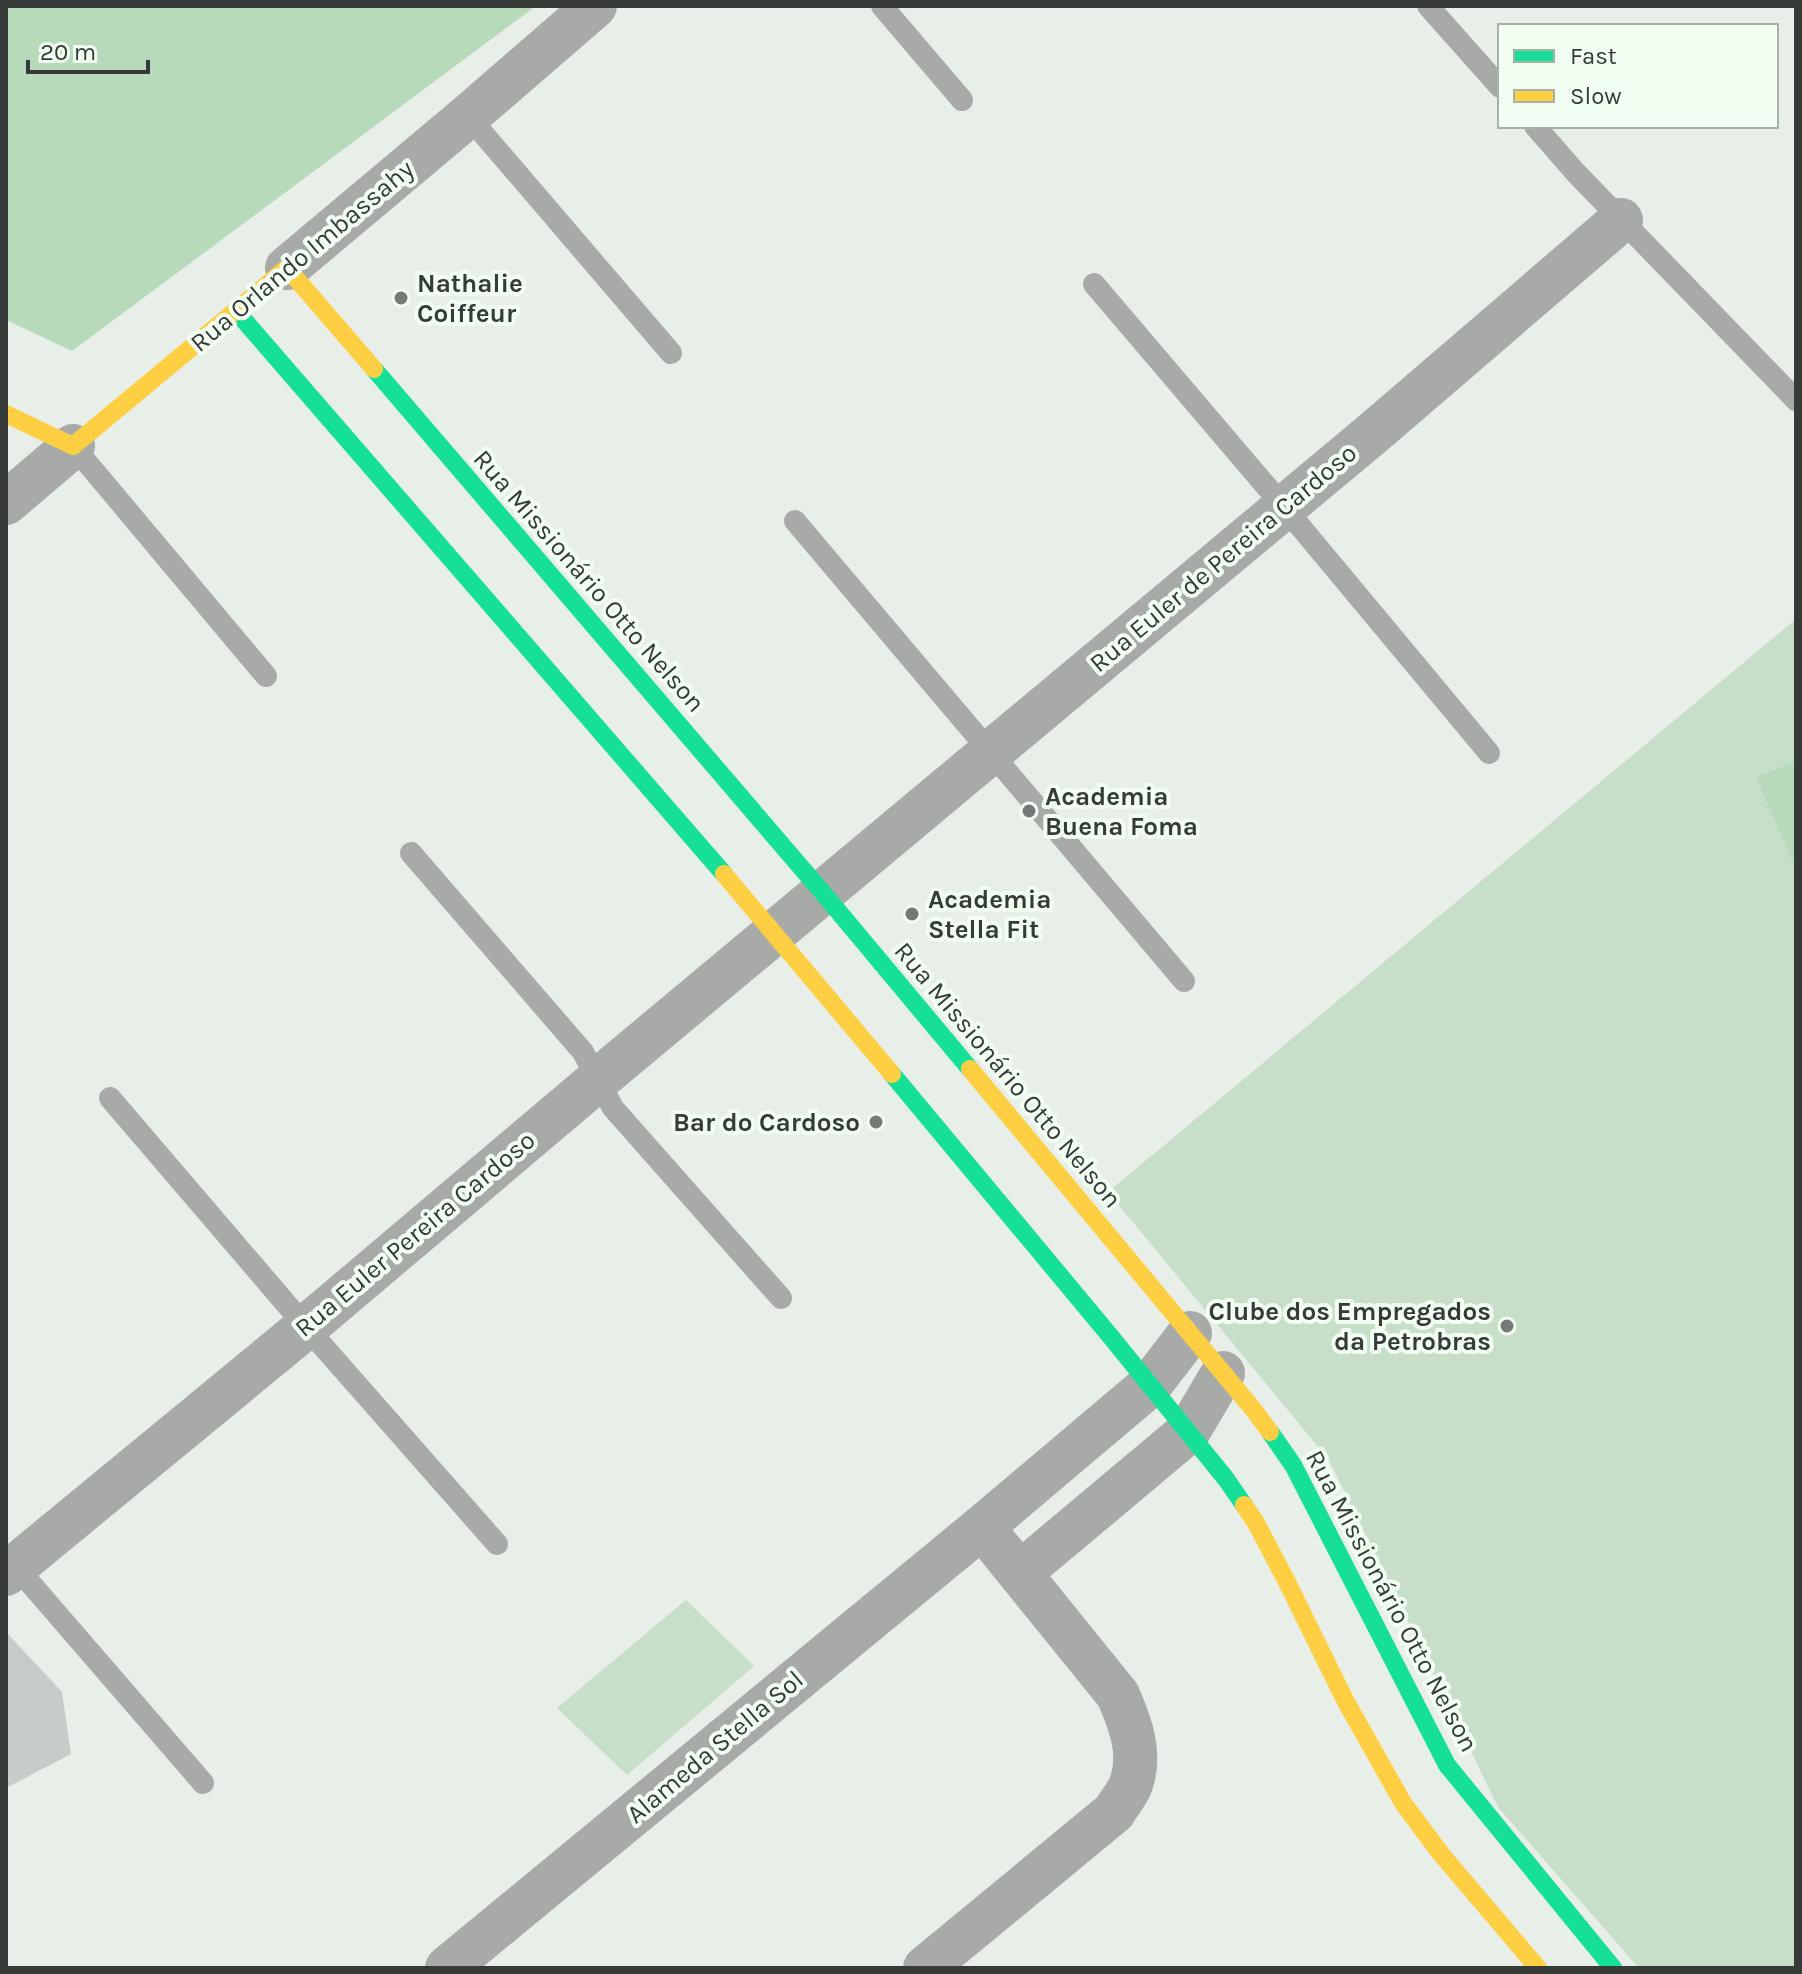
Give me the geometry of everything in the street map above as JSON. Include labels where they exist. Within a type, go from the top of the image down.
[{"type":"street","name":"Rua Orlando Imbassahy","points":[[6,503],[595,6]]},
{"type":"street","name":"Rua Euler de Pereira Cardoso","points":[[823,893],[1372,434],[1621,220]]},
{"type":"street","name":"Rua Missionário Otto Nelson","points":[[287,268],[823,893],[1253,1409],[1293,1465],[1447,1765],[1613,1968]]},
{"type":"street","points":[[236,311],[775,934],[1226,1479],[1256,1523],[1345,1700],[1403,1803],[1441,1854],[1538,1968]]},
{"type":"street","points":[[6,414],[73,446]]},
{"type":"street","name":"Rua Euler Pereira Cardoso","points":[[9,1565],[306,1327],[823,893]]},
{"type":"street","name":"Alameda Stella Sol","points":[[447,1968],[1150,1385],[1190,1333]]},
{"type":"street","points":[[1020,1573],[1188,1432],[1223,1373]]},
{"type":"street","points":[[925,1968],[1114,1812],[1131,1785],[1136,1757],[1131,1724],[1118,1695],[982,1527]]},
{"type":"lane","points":[[882,6],[962,100]]},
{"type":"lane","points":[[1428,6],[1498,85]]},
{"type":"lane","points":[[468,116],[671,353]]},
{"type":"lane","points":[[1537,128],[1621,220],[1796,400]]},
{"type":"lane","points":[[1094,284],[1489,753]]},
{"type":"lane","points":[[73,446],[266,676]]},
{"type":"lane","points":[[795,521],[1184,981]]},
{"type":"lane","points":[[411,853],[583,1052],[613,1108],[781,1298]]},
{"type":"lane","points":[[110,1098],[497,1544]]},
{"type":"lane","points":[[9,1565],[203,1783]]},
{"type":"green space","points":[[6,6],[536,6],[72,351],[6,320]]},
{"type":"green space","name":"Clube dos Empregados da Petrobras","points":[[1796,619],[1796,1968],[1639,1968],[1498,1807],[1329,1460],[1108,1192]]},
{"type":"green space","points":[[1796,761],[1796,869],[1756,777]]},
{"type":"green space","points":[[686,1600],[754,1666],[627,1775],[557,1708]]},
{"type":"building","points":[[6,1632],[62,1692],[71,1754],[6,1788]]},
{"type":"traffic: fast","points":[[236,311],[724,874]]},
{"type":"traffic: fast","points":[[374,369],[970,1069]]},
{"type":"traffic: fast","points":[[892,1074],[1111,1337],[1244,1505]]},
{"type":"traffic: fast","points":[[1270,1432],[1293,1465],[1447,1765],[1613,1968]]},
{"type":"traffic: slow","points":[[6,414],[73,446],[287,268],[374,369]]},
{"type":"traffic: slow","points":[[724,874],[892,1074]]},
{"type":"traffic: slow","points":[[970,1069],[1270,1432]]},
{"type":"traffic: slow","points":[[1244,1505],[1287,1582],[1345,1700],[1403,1803],[1441,1854],[1538,1968]]},
{"type":"place","name":"Nathalie Coiffeur","points":[[401,298]]},
{"type":"place","name":"Academia Buena Foma","points":[[1029,811]]},
{"type":"place","name":"Academia Stella Fit","points":[[912,914]]},
{"type":"place","name":"Bar do Cardoso","points":[[876,1122]]},
{"type":"place","name":"Clube dos Empregados da Petrobras","points":[[1507,1326]]}]
